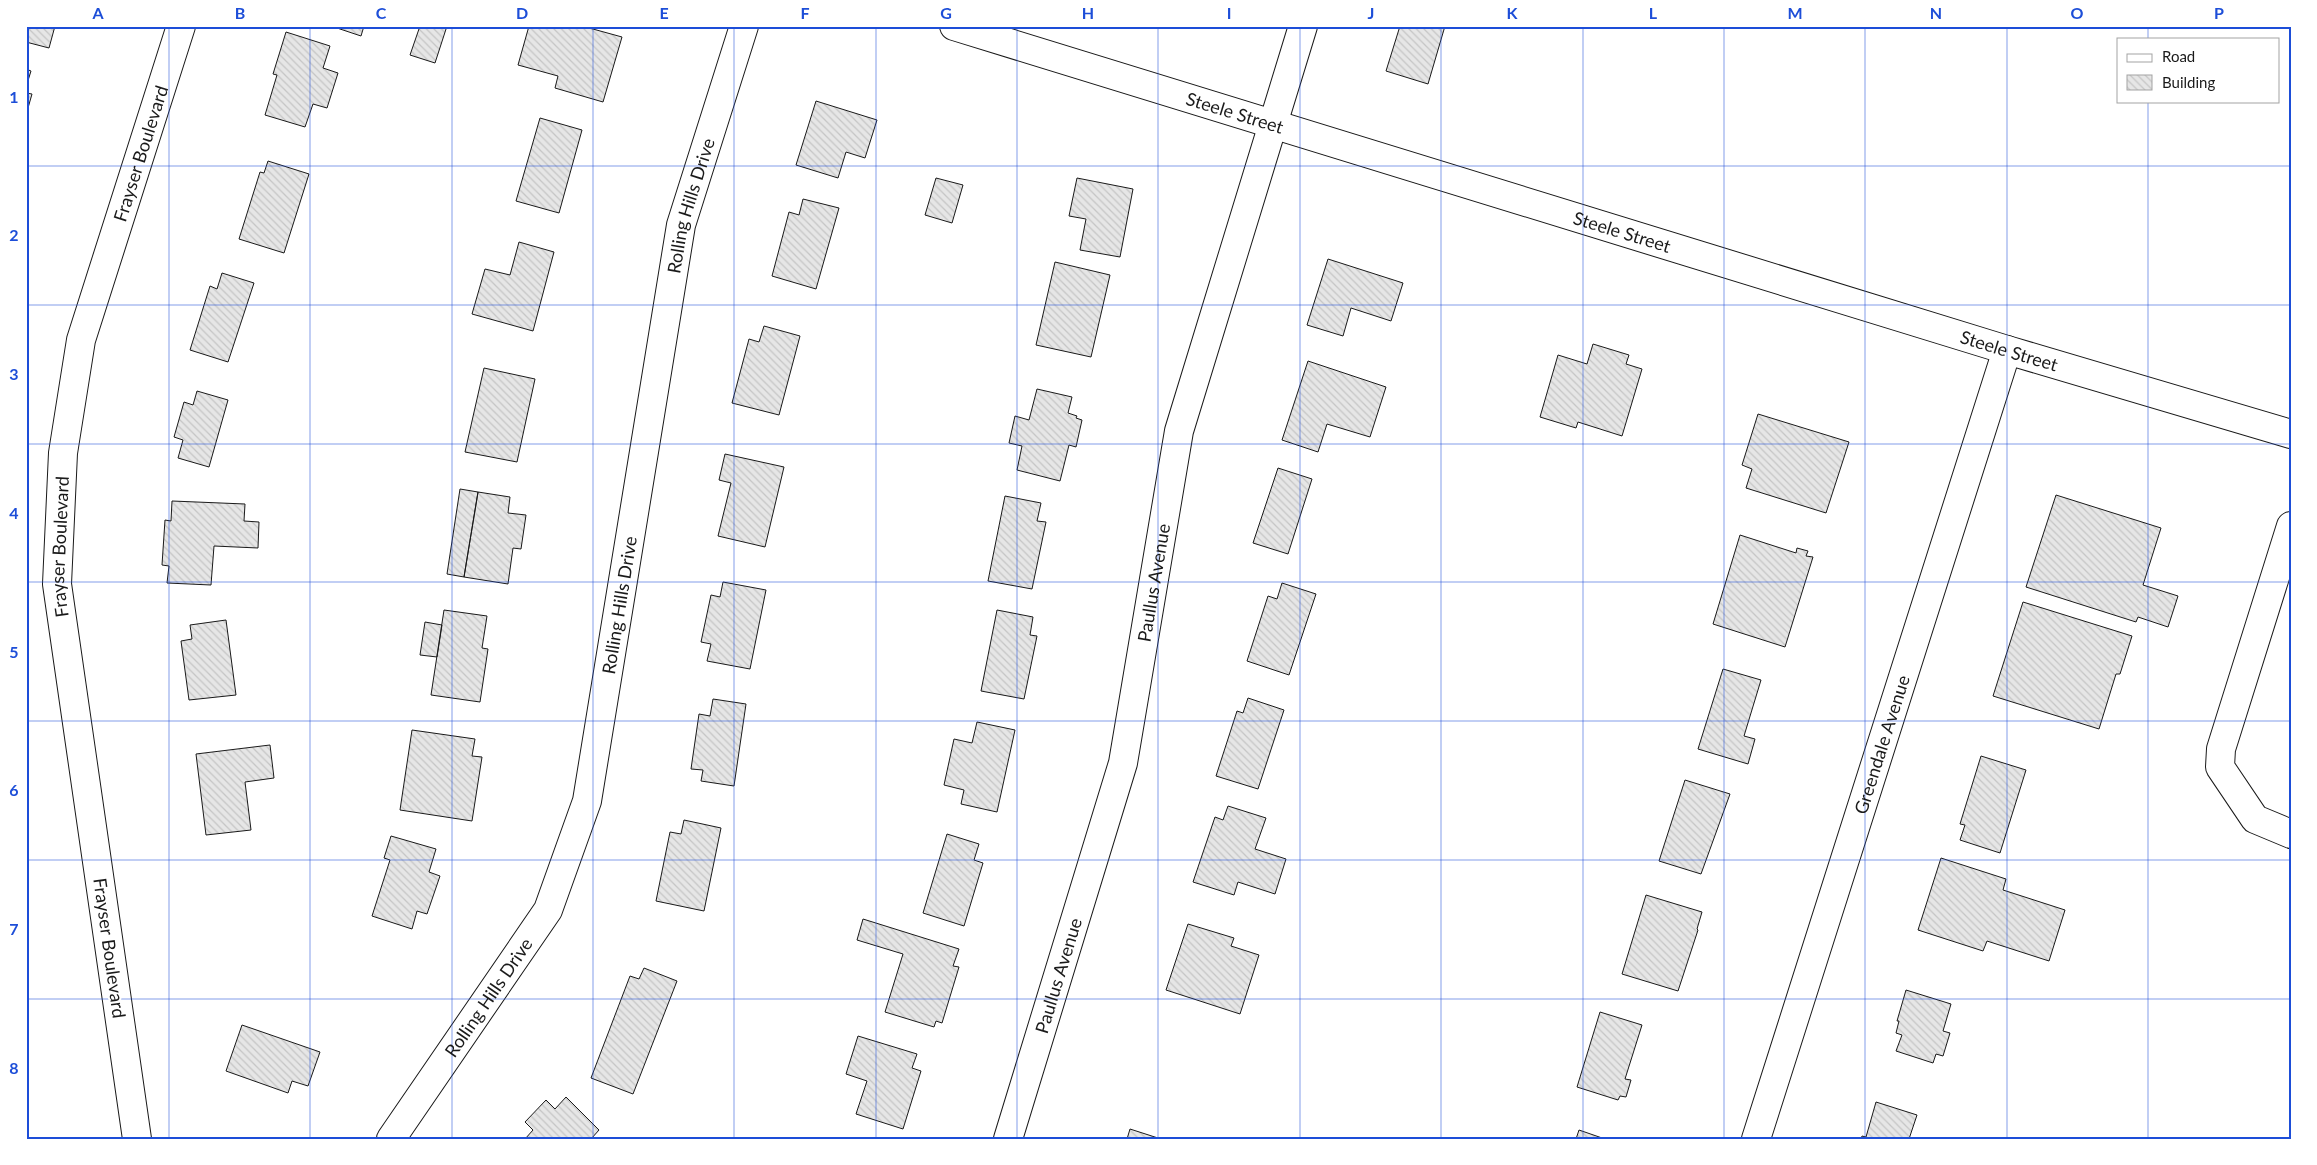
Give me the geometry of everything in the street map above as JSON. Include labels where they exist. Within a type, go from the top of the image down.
[{"type":"street","name":"Frayser Boulevard","points":[[137,1139],[57,584],[63,453],[81,340],[181,26]]},
{"type":"street","name":"Rolling Hills Drive","points":[[390,1139],[548,910],[587,801],[681,225],[744,26]]},
{"type":"street","name":"Steele Street","points":[[954,26],[1275,123],[2007,350],[2291,434]]},
{"type":"street","name":"Paullus Avenue","points":[[1008,1139],[1123,763],[1179,431],[1275,123],[1303,26]]},
{"type":"street","name":"Greendale Avenue","points":[[1756,1139],[2007,350]]},
{"type":"street","points":[[2291,526],[2221,749],[2220,758],[2220,766],[2255,818],[2291,834]]},
{"type":"building","points":[[26,26],[55,26],[49,48],[26,42]]},
{"type":"building","points":[[331,26],[364,26],[361,36]]},
{"type":"building","points":[[420,26],[447,26],[435,63],[410,55]]},
{"type":"building","points":[[529,26],[582,26],[622,37],[603,102],[555,88],[558,76],[518,65]]},
{"type":"building","points":[[1400,26],[1445,26],[1428,84],[1386,71]]},
{"type":"building","points":[[286,32],[330,46],[323,68],[338,73],[327,108],[313,104],[305,127],[265,115],[277,75],[273,74]]},
{"type":"building","points":[[26,69],[31,71],[26,87]]},
{"type":"building","points":[[26,93],[32,94],[26,115]]},
{"type":"building","points":[[816,101],[877,120],[865,158],[846,152],[838,178],[796,165]]},
{"type":"building","points":[[540,118],[582,130],[559,213],[516,201]]},
{"type":"building","points":[[268,161],[309,174],[284,253],[239,239],[260,172],[264,173]]},
{"type":"building","points":[[936,178],[963,185],[952,223],[925,215]]},
{"type":"building","points":[[1077,178],[1133,189],[1120,257],[1080,250],[1086,219],[1069,216]]},
{"type":"building","points":[[803,199],[839,208],[816,289],[772,276],[789,212],[799,215]]},
{"type":"building","points":[[519,242],[554,252],[533,331],[472,314],[485,269],[510,275]]},
{"type":"building","points":[[1328,259],[1403,283],[1391,321],[1351,308],[1343,336],[1307,325]]},
{"type":"building","points":[[1055,262],[1110,275],[1091,357],[1036,345]]},
{"type":"building","points":[[222,273],[254,283],[228,362],[190,350],[210,286],[217,289]]},
{"type":"building","points":[[764,326],[800,336],[779,415],[732,403],[749,339],[759,342]]},
{"type":"building","points":[[1593,344],[1629,355],[1626,364],[1642,369],[1622,436],[1578,422],[1576,428],[1540,417],[1558,355],[1587,364]]},
{"type":"building","points":[[1308,361],[1386,387],[1370,437],[1327,424],[1318,452],[1282,440]]},
{"type":"building","points":[[484,368],[535,379],[517,462],[465,452]]},
{"type":"building","points":[[1037,389],[1072,397],[1068,413],[1082,420],[1076,447],[1069,445],[1060,481],[1017,470],[1022,446],[1009,443],[1015,416],[1029,420]]},
{"type":"building","points":[[197,391],[228,400],[209,467],[178,458],[183,440],[174,437],[184,402],[193,405]]},
{"type":"building","points":[[1758,414],[1849,442],[1826,513],[1746,488],[1752,469],[1742,465]]},
{"type":"building","points":[[725,454],[784,467],[765,547],[718,536],[731,483],[719,480]]},
{"type":"building","points":[[1278,468],[1312,479],[1288,554],[1253,543]]},
{"type":"building","points":[[460,489],[478,492],[464,577],[447,574]]},
{"type":"building","points":[[478,492],[510,497],[508,513],[526,515],[521,549],[513,548],[508,584],[464,577]]},
{"type":"building","points":[[2056,495],[2161,528],[2143,585],[2178,596],[2168,627],[2138,617],[2136,622],[2026,587]]},
{"type":"building","points":[[1005,496],[1041,503],[1037,521],[1046,522],[1032,589],[988,581]]},
{"type":"building","points":[[172,501],[245,504],[244,521],[259,522],[258,548],[214,546],[211,585],[167,583],[169,566],[162,565],[165,520],[171,521]]},
{"type":"building","points":[[1740,535],[1796,553],[1797,548],[1808,551],[1806,556],[1813,557],[1785,647],[1713,624]]},
{"type":"building","points":[[723,582],[766,590],[750,669],[707,661],[711,644],[701,642],[711,595],[720,597]]},
{"type":"building","points":[[1282,583],[1316,594],[1289,675],[1247,661],[1268,596],[1277,599]]},
{"type":"building","points":[[2023,602],[2132,636],[2120,674],[2116,674],[2099,729],[1993,696]]},
{"type":"building","points":[[444,610],[487,616],[482,648],[488,649],[480,702],[431,695]]},
{"type":"building","points":[[997,610],[1033,617],[1030,635],[1037,636],[1024,699],[981,691]]},
{"type":"building","points":[[226,620],[236,695],[189,700],[181,641],[192,639],[190,625]]},
{"type":"building","points":[[425,622],[442,625],[437,657],[420,655]]},
{"type":"building","points":[[1723,669],[1761,680],[1744,736],[1755,739],[1748,764],[1698,749]]},
{"type":"building","points":[[1248,698],[1284,710],[1258,789],[1216,776],[1237,711],[1243,713]]},
{"type":"building","points":[[713,699],[746,704],[734,786],[701,781],[703,770],[691,769],[699,714],[710,716]]},
{"type":"building","points":[[977,722],[1015,730],[997,812],[961,804],[964,790],[944,785],[954,739],[972,743]]},
{"type":"building","points":[[412,730],[475,739],[472,756],[482,757],[472,821],[400,810]]},
{"type":"building","points":[[270,745],[274,778],[245,782],[251,830],[206,835],[196,754]]},
{"type":"building","points":[[1981,756],[2026,770],[2000,853],[1960,840],[1965,825],[1960,824]]},
{"type":"building","points":[[1685,780],[1730,794],[1701,874],[1659,861]]},
{"type":"building","points":[[1228,806],[1266,818],[1255,849],[1286,859],[1275,894],[1238,882],[1234,895],[1193,882],[1215,817],[1223,820]]},
{"type":"building","points":[[684,820],[721,828],[704,911],[656,901],[670,832],[681,834]]},
{"type":"building","points":[[947,834],[979,844],[974,860],[983,863],[964,926],[923,913]]},
{"type":"building","points":[[391,836],[436,849],[429,872],[440,876],[427,914],[417,911],[412,929],[372,916],[390,860],[384,858]]},
{"type":"building","points":[[1941,858],[2006,879],[2003,890],[2065,910],[2049,961],[1987,941],[1983,951],[1918,930]]},
{"type":"building","points":[[1646,895],[1702,912],[1678,991],[1622,974]]},
{"type":"building","points":[[863,919],[959,949],[953,966],[959,967],[942,1023],[936,1021],[934,1027],[885,1012],[903,954],[857,940]]},
{"type":"building","points":[[1188,924],[1234,938],[1231,946],[1259,955],[1240,1014],[1166,990]]},
{"type":"building","points":[[644,968],[677,981],[633,1094],[591,1078],[630,976],[639,979]]},
{"type":"building","points":[[1906,990],[1951,1004],[1943,1031],[1950,1033],[1943,1056],[1936,1054],[1933,1063],[1896,1051],[1902,1035],[1896,1033],[1899,1021],[1897,1021]]},
{"type":"building","points":[[1600,1012],[1642,1025],[1625,1079],[1631,1080],[1626,1097],[1620,1096],[1618,1100],[1577,1087]]},
{"type":"building","points":[[242,1025],[320,1052],[308,1086],[292,1081],[288,1093],[226,1071]]},
{"type":"building","points":[[858,1036],[917,1054],[912,1068],[921,1071],[903,1129],[856,1114],[867,1081],[846,1074]]},
{"type":"building","points":[[566,1097],[599,1130],[591,1139],[525,1139],[533,1130],[525,1122],[546,1100],[555,1109]]},
{"type":"building","points":[[1876,1102],[1917,1115],[1909,1139],[1861,1139],[1862,1136],[1866,1137]]},
{"type":"building","points":[[1130,1129],[1161,1139],[1127,1139]]},
{"type":"building","points":[[1579,1130],[1605,1139],[1576,1139]]}]
